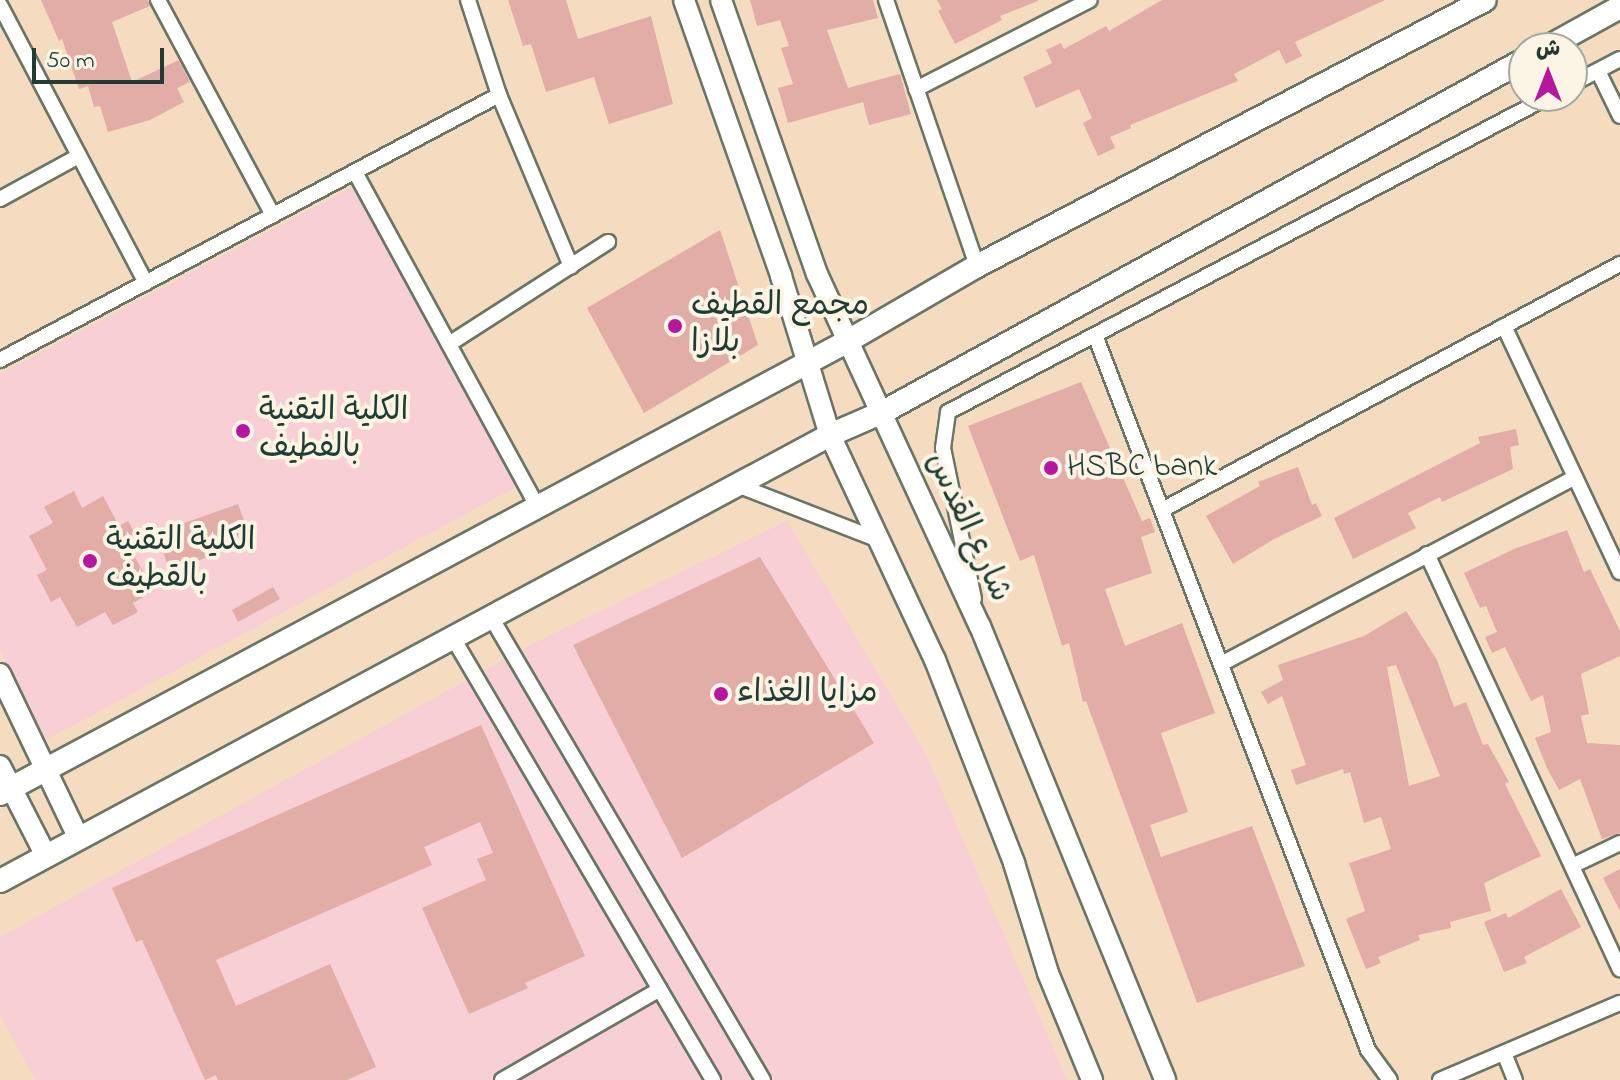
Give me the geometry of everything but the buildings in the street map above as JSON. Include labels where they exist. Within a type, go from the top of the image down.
[{"type":"main road","points":[[684,0],[781,276],[830,435],[935,660],[1014,863],[1048,973],[1092,1080]]},
{"type":"main road","name":"شارع القدس","points":[[721,0],[817,274],[980,626],[1165,1080]]},
{"type":"main road","points":[[6,791],[848,341],[977,266],[1472,3]]},
{"type":"main road","points":[[1575,32],[1620,7]]},
{"type":"main road","points":[[0,881],[830,435],[883,412],[1508,69]]},
{"type":"main road","points":[[0,674],[79,839]]},
{"type":"main road","points":[[0,766],[6,791],[46,856]]},
{"type":"street","points":[[158,0],[273,215]]},
{"type":"street","points":[[468,0],[499,95],[571,266]]},
{"type":"street","points":[[886,0],[977,266]]},
{"type":"street","points":[[916,89],[1090,0]]},
{"type":"street","points":[[0,5],[146,283]]},
{"type":"street","points":[[1588,76],[1620,59]]},
{"type":"street","points":[[1598,71],[1620,116]]},
{"type":"street","points":[[0,360],[499,95]]},
{"type":"street","points":[[980,626],[943,448],[948,412],[1520,112]]},
{"type":"street","points":[[0,199],[79,156]]},
{"type":"street","points":[[355,172],[537,506]]},
{"type":"street","points":[[449,344],[608,242]]},
{"type":"street","points":[[1162,510],[1620,264]]},
{"type":"street","points":[[1504,326],[1620,572]]},
{"type":"street","points":[[1095,335],[1368,1050],[1390,1080]]},
{"type":"street","points":[[1221,664],[1575,477]]},
{"type":"street","points":[[737,485],[879,540]]},
{"type":"street","points":[[1427,554],[1620,969]]},
{"type":"street","points":[[491,617],[763,1080]]},
{"type":"street","points":[[453,638],[713,1080]]},
{"type":"street","points":[[1572,866],[1620,843]]},
{"type":"street","points":[[502,1080],[660,989]]},
{"type":"street","points":[[1440,1080],[1620,1003]]},
{"type":"street","points":[[1504,1053],[1515,1080]]},
{"type":"shaded area","name":"الكلية التقنية بالفطيف","points":[[354,186],[516,487],[46,740],[0,650],[0,374]]},
{"type":"shaded area","points":[[787,521],[925,752],[1067,1080],[35,1080],[0,1015],[0,937],[538,641]]},
{"type":"place","name":"مجمع القطيف بلازا","points":[[675,326]]},
{"type":"place","name":"الكلية التقنية بالفطيف","points":[[243,431]]},
{"type":"place","name":"HSBC bank","points":[[1051,468]]},
{"type":"place","name":"الكلية التقنية بالقطيف","points":[[90,561]]},
{"type":"place","name":"مزايا الغذاء","points":[[721,694]]}]
